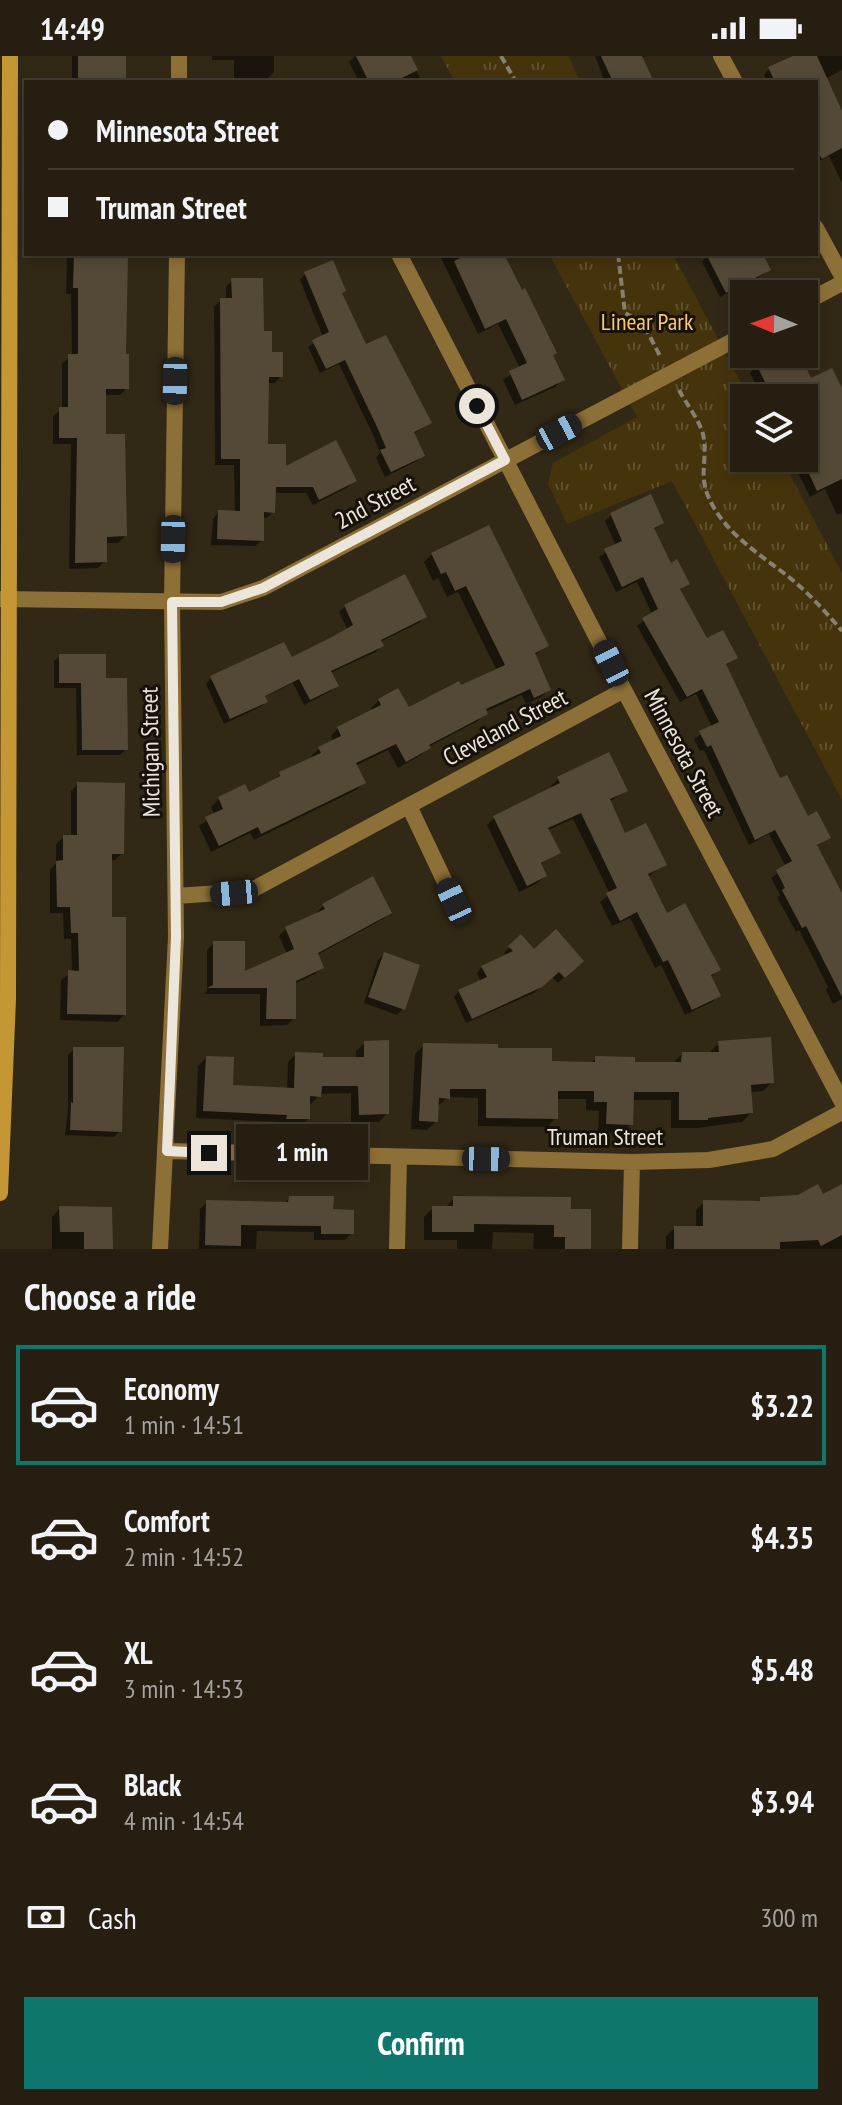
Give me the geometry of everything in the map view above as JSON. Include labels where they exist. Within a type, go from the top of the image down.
[{"type":"main road","points":[[0,1193],[8,1042],[5,599],[10,56]]},
{"type":"main road","points":[[0,1022],[8,1042]]},
{"type":"street","points":[[179,56],[179,80]]},
{"type":"street","points":[[721,56],[734,80]]},
{"type":"street","points":[[818,232],[842,276]]},
{"type":"street","name":"Michigan Street","points":[[160,1249],[167,1151],[176,896],[172,602],[177,256]]},
{"type":"street","name":"Minnesota Street","points":[[400,256],[624,690],[842,1102]]},
{"type":"street","points":[[818,296],[842,283]]},
{"type":"street","name":"2nd Street","points":[[5,599],[221,602],[263,588],[730,342]]},
{"type":"street","name":"Cleveland Street","points":[[176,896],[250,891],[624,690]]},
{"type":"street","points":[[409,806],[454,901]]},
{"type":"street","name":"Truman Street","points":[[167,1151],[632,1162],[709,1160],[773,1149],[842,1112]]},
{"type":"street","points":[[397,1249],[399,1157]]},
{"type":"street","points":[[630,1249],[632,1162]]},
{"type":"path","points":[[503,58],[515,80]]},
{"type":"path","points":[[618,256],[625,313],[643,323],[660,355]]},
{"type":"path","points":[[679,391],[704,437],[702,479],[718,514],[754,552],[788,576],[842,631]]},
{"type":"green space","points":[[441,56],[568,56],[580,80],[454,80]]},
{"type":"green space","name":"Linear Park","points":[[550,256],[674,256],[730,362],[730,368],[733,368],[742,384],[730,384],[730,472],[788,472],[842,573],[842,800],[672,481],[567,524],[548,484],[553,463],[637,417]]},
{"type":"building","points":[[78,56],[126,56],[126,80],[78,80]]},
{"type":"building","points":[[356,56],[411,56],[418,70],[398,80],[368,80]]},
{"type":"building","points":[[601,56],[642,56],[653,80],[612,80]]},
{"type":"building","points":[[793,56],[817,56],[842,111],[842,148],[822,159],[818,152],[818,80],[774,80],[768,67]]},
{"type":"building","points":[[74,256],[128,256],[126,354],[129,354],[129,389],[106,389],[106,434],[125,434],[127,536],[107,537],[107,562],[75,563],[77,438],[59,438],[59,407],[68,407],[68,354],[78,354],[78,288],[73,288]]},
{"type":"building","points":[[464,256],[505,256],[522,290],[525,288],[557,353],[553,355],[565,380],[522,400],[509,371],[527,363],[506,319],[485,329],[454,261]]},
{"type":"building","points":[[707,256],[764,256],[771,270],[751,280],[730,280],[730,291],[726,293]]},
{"type":"building","points":[[333,260],[346,291],[342,293],[366,344],[386,335],[432,423],[414,432],[425,456],[391,472],[380,450],[386,448],[345,360],[326,369],[312,340],[329,332],[304,272]]},
{"type":"building","points":[[231,278],[263,278],[264,331],[272,331],[272,352],[283,352],[283,377],[269,377],[268,444],[286,444],[286,466],[336,440],[357,481],[319,500],[313,487],[276,487],[275,513],[264,512],[264,541],[217,539],[218,510],[240,511],[240,459],[221,459],[220,298],[232,298]]},
{"type":"building","points":[[758,368],[806,368],[811,378],[832,368],[842,388],[842,479],[817,491],[808,472],[818,472],[818,384],[766,384]]},
{"type":"building","points":[[651,494],[664,523],[654,528],[671,563],[677,559],[690,584],[680,589],[707,638],[723,630],[738,658],[726,664],[780,778],[787,775],[808,816],[817,811],[831,838],[817,845],[842,893],[842,997],[806,926],[802,928],[782,890],[785,888],[776,870],[792,861],[775,830],[755,840],[711,745],[707,747],[699,731],[719,722],[702,689],[687,697],[642,618],[658,609],[643,577],[622,587],[604,549],[622,541],[610,513]]},
{"type":"building","points":[[489,525],[549,646],[535,653],[551,690],[534,698],[530,689],[486,709],[488,714],[429,745],[431,748],[406,762],[396,744],[356,763],[366,783],[261,834],[258,827],[219,846],[205,817],[223,809],[218,797],[245,784],[249,792],[280,776],[279,772],[321,753],[318,747],[341,736],[337,727],[381,705],[378,699],[398,688],[409,707],[459,681],[461,685],[505,665],[466,586],[455,591],[446,572],[441,574],[431,553]]},
{"type":"building","points":[[405,574],[427,617],[381,640],[384,646],[331,671],[339,686],[310,700],[299,679],[265,696],[268,702],[230,719],[210,676],[284,642],[292,657],[330,638],[353,625],[344,605]]},
{"type":"building","points":[[59,654],[106,654],[106,678],[127,678],[128,750],[82,750],[81,683],[59,683]]},
{"type":"building","points":[[609,752],[628,791],[610,799],[625,833],[646,823],[667,865],[648,874],[667,913],[685,903],[721,970],[711,975],[721,996],[692,1010],[668,960],[663,962],[637,912],[620,921],[606,893],[617,888],[581,813],[548,828],[561,853],[541,863],[547,876],[527,886],[493,816],[560,783],[557,777]]},
{"type":"building","points":[[77,782],[125,783],[124,854],[112,854],[112,917],[126,917],[126,1015],[67,1014],[68,970],[79,971],[78,933],[71,933],[70,907],[57,907],[56,861],[63,860],[63,835],[77,835]]},
{"type":"building","points":[[373,876],[392,913],[318,953],[324,968],[296,981],[296,1019],[266,1019],[267,988],[207,988],[213,985],[213,941],[245,941],[245,971],[294,949],[285,927],[325,909],[322,904]]},
{"type":"building","points":[[556,929],[584,961],[565,978],[559,972],[542,987],[472,1019],[458,990],[487,977],[481,966],[513,951],[508,946],[521,934],[534,949]]},
{"type":"building","points":[[384,952],[420,965],[405,1010],[368,997]]},
{"type":"building","points":[[771,1037],[774,1083],[751,1085],[753,1113],[708,1120],[679,1120],[679,1092],[634,1092],[633,1125],[606,1124],[607,1102],[594,1102],[594,1091],[558,1091],[558,1119],[486,1118],[486,1089],[450,1089],[450,1099],[439,1098],[438,1122],[419,1121],[423,1043],[552,1048],[552,1061],[595,1062],[595,1056],[635,1057],[635,1062],[681,1062],[682,1052],[719,1052],[718,1041]]},
{"type":"building","points":[[389,1040],[389,1114],[359,1115],[358,1086],[322,1086],[321,1097],[310,1096],[310,1119],[203,1111],[206,1056],[234,1057],[233,1085],[294,1088],[295,1052],[323,1053],[323,1057],[364,1057],[364,1041]]},
{"type":"building","points":[[73,1047],[124,1047],[122,1132],[70,1130]]},
{"type":"building","points":[[818,1184],[823,1194],[842,1184],[842,1235],[821,1246],[818,1240],[780,1242],[780,1249],[674,1249],[674,1226],[703,1226],[703,1200],[760,1201],[760,1197],[798,1195]]},
{"type":"building","points":[[289,1196],[334,1196],[333,1209],[354,1210],[354,1234],[321,1234],[321,1226],[241,1225],[241,1246],[205,1245],[206,1200],[288,1202]]},
{"type":"building","points":[[453,1196],[571,1197],[571,1209],[591,1209],[591,1249],[565,1249],[565,1237],[554,1237],[554,1225],[474,1224],[474,1232],[432,1232],[432,1206],[453,1206]]},
{"type":"building","points":[[59,1206],[112,1207],[113,1249],[84,1249],[84,1232],[60,1232]]},
{"type":"route","points":[[209,1153],[167,1151],[176,937],[172,602],[221,602],[263,588],[505,460],[477,406]]}]
